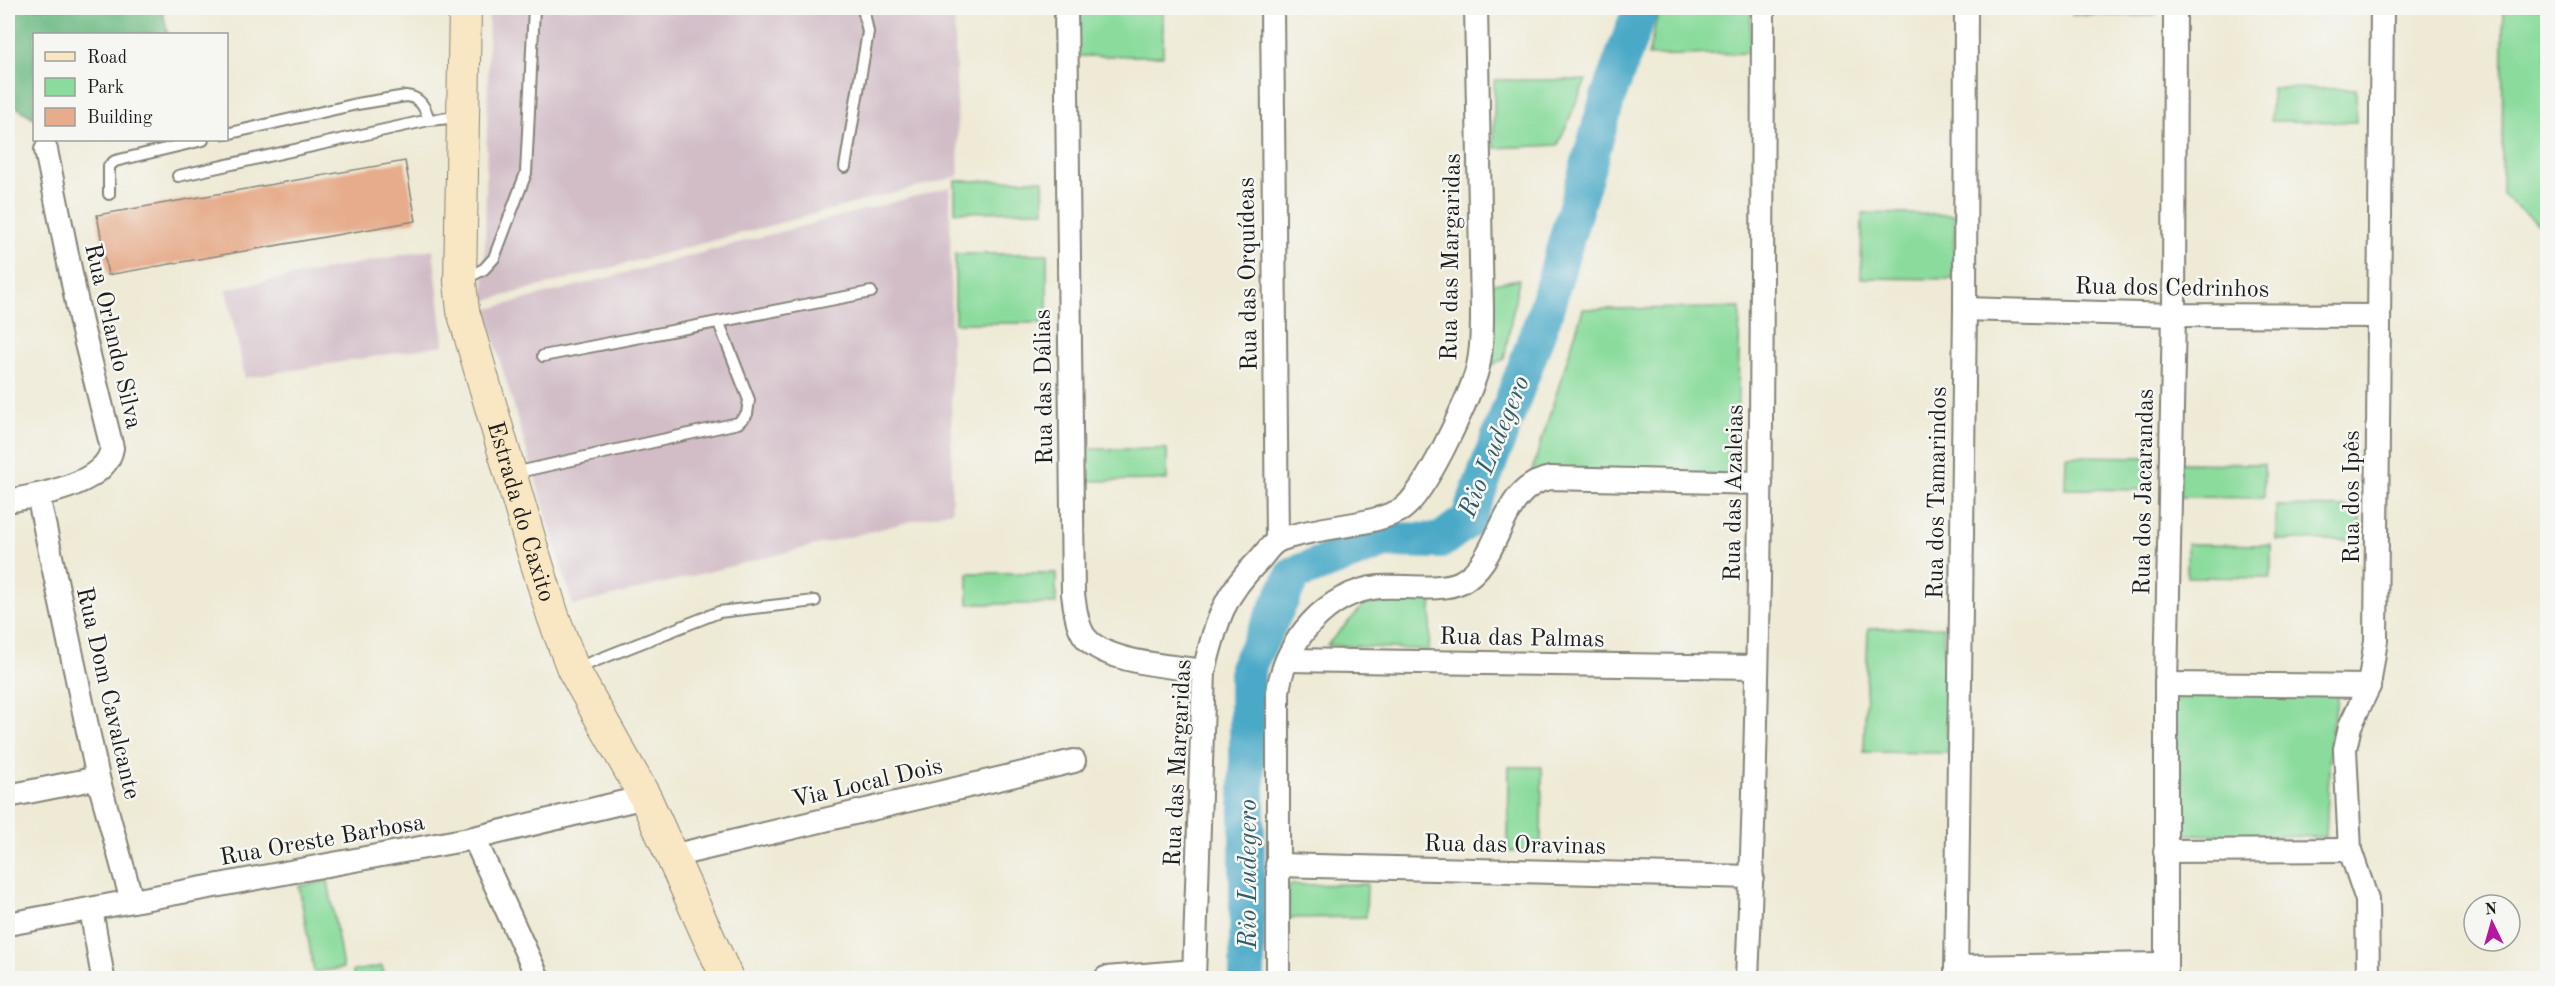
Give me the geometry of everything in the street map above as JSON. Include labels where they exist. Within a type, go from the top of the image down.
[{"type":"main road","name":"Estrada do Caxito","points":[[465,8],[460,282],[463,311],[553,616],[573,669],[645,797],[727,978]]},
{"type":"street","name":"Rua das Dálias","points":[[1066,8],[1073,594],[1076,615],[1083,633],[1091,644],[1104,651],[1133,660],[1204,671]]},
{"type":"street","name":"Rua das Orquídeas","points":[[1272,8],[1277,541]]},
{"type":"street","name":"Rua das Margaridas","points":[[1194,975],[1204,671],[1217,623],[1227,598],[1245,574],[1277,541],[1398,512],[1408,505],[1422,489],[1453,427],[1476,373],[1480,354],[1482,310],[1476,8]]},
{"type":"street","name":"Rua das Azaleias","points":[[1748,978],[1761,483],[1763,8]]},
{"type":"street","name":"Rua dos Tamarindos","points":[[1956,973],[1965,309],[1966,8]]},
{"type":"street","name":"Rua dos Jacarandas","points":[[2166,971],[2166,684],[2174,315],[2175,8]]},
{"type":"street","name":"Rua dos Ipês","points":[[2368,978],[2367,900],[2350,850],[2345,748],[2350,726],[2369,686],[2376,640],[2378,604],[2378,316],[2382,8]]},
{"type":"street","name":"Rua Orlando Silva","points":[[8,501],[38,495],[90,477],[105,466],[110,459],[112,448],[81,323],[46,150]]},
{"type":"street","name":"Rua dos Cedrinhos","points":[[1965,309],[2174,315],[2378,316]]},
{"type":"street","points":[[1278,978],[1276,716],[1280,678],[1287,660],[1308,625],[1324,609],[1346,597],[1376,587],[1448,586],[1467,578],[1489,552],[1514,503],[1523,489],[1531,483],[1550,478],[1761,483]]},
{"type":"street","name":"Rua Dom Cavalcante","points":[[38,495],[98,778],[132,901]]},
{"type":"street","name":"Rua das Palmas","points":[[1287,660],[1756,667]]},
{"type":"street","points":[[2166,684],[2369,686]]},
{"type":"street","name":"Via Local Dois","points":[[672,856],[1074,761]]},
{"type":"street","points":[[8,796],[98,778]]},
{"type":"street","name":"Rua Oreste Barbosa","points":[[8,924],[474,838],[645,797]]},
{"type":"street","points":[[474,838],[538,978]]},
{"type":"street","points":[[2165,850],[2350,850]]},
{"type":"street","name":"Rua das Oravinas","points":[[1277,865],[1752,877]]},
{"type":"street","points":[[91,909],[103,978]]},
{"type":"street","points":[[1956,973],[2166,971]]},
{"type":"street","points":[[1106,978],[1194,975]]},
{"type":"lane","points":[[460,282],[484,269],[494,258],[526,173],[534,8]]},
{"type":"lane","points":[[845,166],[868,32],[863,8]]},
{"type":"lane","points":[[228,134],[357,104],[406,96],[413,97],[420,102],[429,120]]},
{"type":"lane","points":[[178,176],[429,120],[463,117]]},
{"type":"lane","points":[[109,194],[109,166],[115,161],[199,141]]},
{"type":"lane","points":[[543,356],[871,292]]},
{"type":"lane","points":[[511,473],[525,472],[738,423],[747,414],[749,400],[719,323]]},
{"type":"lane","points":[[573,669],[719,612],[815,601]]},
{"type":"shaded area","points":[[489,8],[954,8],[959,176],[484,301]]},
{"type":"shaded area","points":[[950,187],[952,511],[573,606],[485,310]]},
{"type":"shaded area","points":[[433,249],[444,345],[245,378],[226,289]]},
{"type":"green space","points":[[8,8],[162,8],[168,33],[33,33],[33,117],[8,102]]},
{"type":"green space","points":[[1071,8],[1163,8],[1163,56],[1071,56]]},
{"type":"green space","points":[[1659,8],[1751,8],[1750,53],[1648,56]]},
{"type":"green space","points":[[2072,8],[2156,8],[2156,16],[2072,15]]},
{"type":"green space","points":[[2503,8],[2547,8],[2547,230],[2502,195]]},
{"type":"green space","points":[[1494,80],[1586,80],[1558,145],[1494,148]]},
{"type":"green space","points":[[2272,88],[2356,89],[2356,122],[2271,121]]},
{"type":"green space","points":[[1043,180],[1044,211],[955,212],[955,181]]},
{"type":"green space","points":[[1862,213],[1955,215],[1953,279],[1861,278]]},
{"type":"green space","points":[[955,254],[1047,254],[1047,323],[955,323]]},
{"type":"green space","points":[[1519,279],[1504,359],[1488,367],[1488,285]]},
{"type":"green space","points":[[1740,308],[1736,475],[1531,474],[1583,309]]},
{"type":"green space","points":[[1079,449],[1167,449],[1167,480],[1079,481]]},
{"type":"green space","points":[[2066,456],[2150,457],[2150,490],[2065,489]]},
{"type":"green space","points":[[2180,463],[2264,464],[2264,498],[2180,497]]},
{"type":"green space","points":[[2276,506],[2360,507],[2360,540],[2276,540]]},
{"type":"green space","points":[[2187,544],[2271,545],[2271,578],[2187,577]]},
{"type":"green space","points":[[968,573],[1056,573],[1056,604],[968,604]]},
{"type":"green space","points":[[1432,596],[1429,650],[1327,645],[1364,605]]},
{"type":"green space","points":[[1943,627],[1948,753],[1864,752],[1868,629]]},
{"type":"green space","points":[[2340,691],[2331,729],[2326,837],[2169,834],[2172,709],[2181,694]]},
{"type":"green space","points":[[1509,767],[1542,767],[1541,851],[1508,851]]},
{"type":"green space","points":[[328,881],[343,968],[314,972],[299,886]]},
{"type":"green space","points":[[1367,884],[1366,917],[1288,918],[1288,885]]},
{"type":"green space","points":[[382,966],[385,978],[354,978],[353,971]]},
{"type":"building","points":[[405,161],[416,221],[108,275],[97,215]]},
{"type":"waterway","name":"Rio Ludegero","points":[[1247,978],[1247,668],[1294,574],[1385,540],[1440,541],[1468,520],[1544,316],[1609,94],[1641,8]]}]
